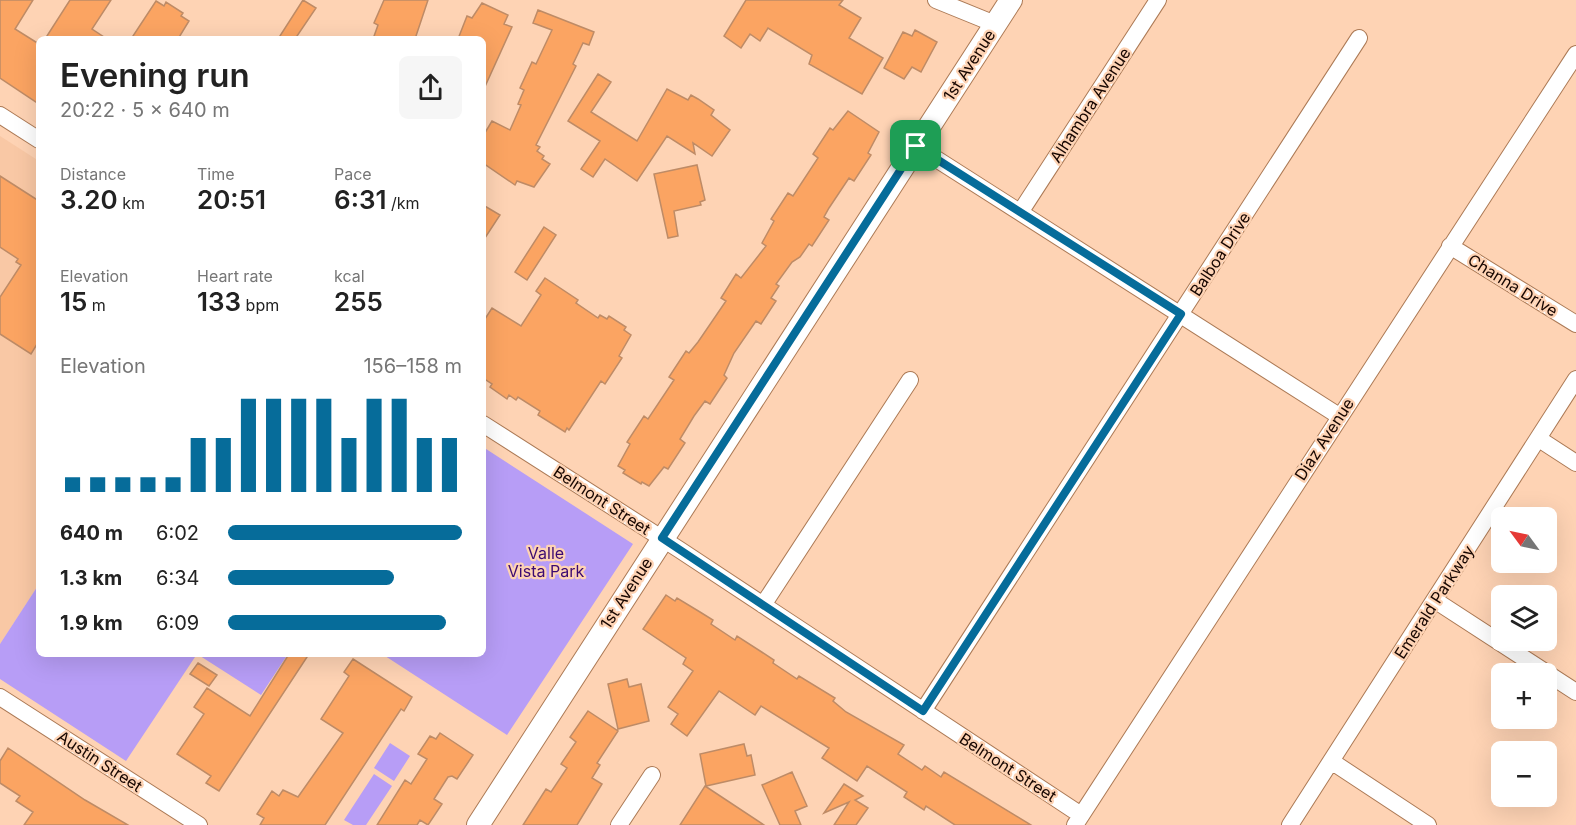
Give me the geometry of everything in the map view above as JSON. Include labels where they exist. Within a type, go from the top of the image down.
[{"type":"street","points":[[936,0],[995,24]]},
{"type":"street","name":"1st Avenue","points":[[477,825],[1011,0]]},
{"type":"street","name":"Alhambra Avenue","points":[[1022,211],[1158,0]]},
{"type":"street","name":"Balboa Drive","points":[[923,711],[1359,38]]},
{"type":"street","name":"Diaz Avenue","points":[[1078,820],[1576,54]]},
{"type":"street","points":[[0,115],[36,138]]},
{"type":"street","points":[[916,146],[1022,211],[1339,416]]},
{"type":"street","name":"Channa Drive","points":[[1450,246],[1576,324]]},
{"type":"street","name":"Emerald Parkway","points":[[1290,825],[1436,601],[1576,379]]},
{"type":"street","points":[[763,605],[910,380]]},
{"type":"street","name":"Belmont Street","points":[[486,426],[662,538],[923,711],[1078,820]]},
{"type":"street","points":[[1539,439],[1576,463]]},
{"type":"street","points":[[1436,601],[1576,692]]},
{"type":"street","name":"Austin Street","points":[[0,697],[200,825]]},
{"type":"street","points":[[1331,761],[1428,825]]},
{"type":"street","points":[[619,825],[652,775]]},
{"type":"shaded area","points":[[0,136],[36,159],[36,589],[0,644]]},
{"type":"green space","name":"Valle Vista Park","points":[[486,449],[633,544],[507,735],[387,657],[486,657]]},
{"type":"green space","points":[[36,589],[36,657],[195,657],[126,761],[0,679],[0,644]]},
{"type":"green space","points":[[202,657],[286,657],[261,695]]},
{"type":"green space","points":[[390,743],[410,756],[394,781],[374,768]]},
{"type":"green space","points":[[374,774],[392,786],[366,825],[353,825],[344,820]]},
{"type":"building","points":[[0,0],[33,0],[15,29],[36,42],[36,102],[0,78]]},
{"type":"building","points":[[70,0],[111,0],[92,29],[102,36],[47,36]]},
{"type":"building","points":[[303,0],[316,8],[297,36],[280,36]]},
{"type":"building","points":[[384,0],[428,0],[416,36],[374,36],[378,25],[374,23]]},
{"type":"building","points":[[746,0],[843,0],[839,5],[861,18],[849,38],[883,58],[862,94],[809,64],[812,55],[768,28],[760,41],[750,34],[741,48],[724,36]]},
{"type":"building","points":[[156,1],[164,6],[166,2],[183,13],[181,16],[189,21],[180,36],[133,36]]},
{"type":"building","points":[[482,3],[508,15],[504,24],[512,27],[486,84],[486,36],[459,36],[467,16],[472,18]]},
{"type":"building","points":[[538,10],[594,32],[589,45],[583,43],[573,64],[576,66],[536,145],[540,147],[537,151],[544,156],[542,159],[550,164],[534,187],[517,181],[515,185],[486,165],[486,131],[492,121],[510,130],[521,105],[518,104],[524,90],[520,88],[532,62],[536,64],[552,30],[533,23]]},
{"type":"building","points":[[915,30],[937,42],[921,72],[912,67],[904,79],[884,68],[903,32],[912,36]]},
{"type":"building","points":[[598,74],[611,82],[591,112],[637,141],[667,89],[688,100],[691,95],[698,99],[714,110],[711,115],[730,130],[712,156],[693,143],[695,154],[667,136],[637,181],[605,159],[593,177],[581,169],[600,141],[568,121]]},
{"type":"building","points":[[848,111],[879,132],[868,153],[871,155],[854,181],[849,178],[829,208],[824,217],[829,220],[812,246],[809,244],[776,284],[779,286],[771,298],[776,301],[761,324],[756,321],[734,353],[724,375],[727,378],[710,404],[705,401],[694,416],[680,439],[685,443],[668,469],[664,467],[649,486],[642,482],[641,484],[623,473],[625,470],[618,466],[630,444],[627,442],[644,416],[648,419],[674,380],[669,377],[686,351],[689,353],[698,342],[726,301],[721,298],[736,274],[741,278],[766,246],[762,243],[774,221],[771,219],[788,193],[793,196],[818,158],[813,154],[830,128],[833,130]]},
{"type":"building","points":[[697,165],[705,200],[700,202],[701,205],[674,211],[678,236],[668,238],[654,174]]},
{"type":"building","points":[[0,176],[36,199],[36,346],[31,354],[0,334],[0,297],[21,265],[16,262],[18,259],[0,247]]},
{"type":"building","points":[[486,207],[500,215],[486,236]]},
{"type":"building","points":[[544,227],[556,235],[527,280],[515,272]]},
{"type":"building","points":[[545,278],[578,300],[576,303],[598,318],[600,315],[607,319],[609,316],[626,327],[624,330],[631,335],[619,356],[622,358],[605,384],[601,381],[569,430],[567,428],[565,432],[538,415],[540,411],[518,397],[516,400],[509,395],[507,399],[490,387],[492,384],[486,380],[486,317],[492,308],[521,326],[541,295],[536,291]]},
{"type":"building","points":[[666,595],[675,601],[677,598],[713,620],[711,624],[735,640],[737,636],[774,660],[773,663],[797,679],[799,676],[835,698],[833,701],[846,712],[904,745],[898,754],[922,770],[925,766],[941,777],[944,772],[1031,825],[955,825],[926,806],[924,810],[904,797],[907,792],[867,766],[857,781],[822,758],[829,748],[761,706],[755,715],[719,691],[687,736],[671,724],[678,714],[668,707],[693,671],[683,664],[686,658],[643,629]]},
{"type":"building","points":[[287,657],[307,657],[219,791],[206,783],[211,776],[177,754],[204,714],[194,707],[207,688],[250,716]]},
{"type":"building","points":[[353,659],[412,697],[404,711],[401,709],[325,825],[260,825],[264,818],[257,814],[272,791],[279,796],[283,790],[298,797],[343,733],[321,719],[349,676],[344,672]]},
{"type":"building","points":[[198,663],[217,675],[209,686],[190,674]]},
{"type":"building","points":[[627,679],[629,687],[641,684],[649,721],[618,729],[608,684]]},
{"type":"building","points":[[588,711],[618,731],[597,763],[600,765],[592,778],[602,784],[577,825],[523,825],[546,789],[551,792],[567,768],[561,764],[576,742],[570,737]]},
{"type":"building","points":[[440,733],[473,755],[457,779],[452,776],[448,777],[434,799],[442,804],[428,825],[420,820],[417,825],[377,825],[405,780],[411,784],[427,759],[418,754],[430,736],[436,739]]},
{"type":"building","points":[[744,744],[747,756],[751,755],[755,775],[706,786],[700,754]]},
{"type":"building","points":[[8,748],[85,800],[128,825],[24,825],[33,812],[16,801],[20,796],[0,783],[0,761]]},
{"type":"building","points":[[792,772],[807,806],[795,811],[801,825],[780,825],[762,785]]},
{"type":"building","points":[[844,784],[863,796],[855,800],[868,808],[856,825],[834,825],[849,802],[824,813]]},
{"type":"building","points":[[705,786],[764,825],[680,825]]},
{"type":"route","points":[[916,146],[1022,211],[1181,314],[923,711],[662,538],[916,146]]}]
